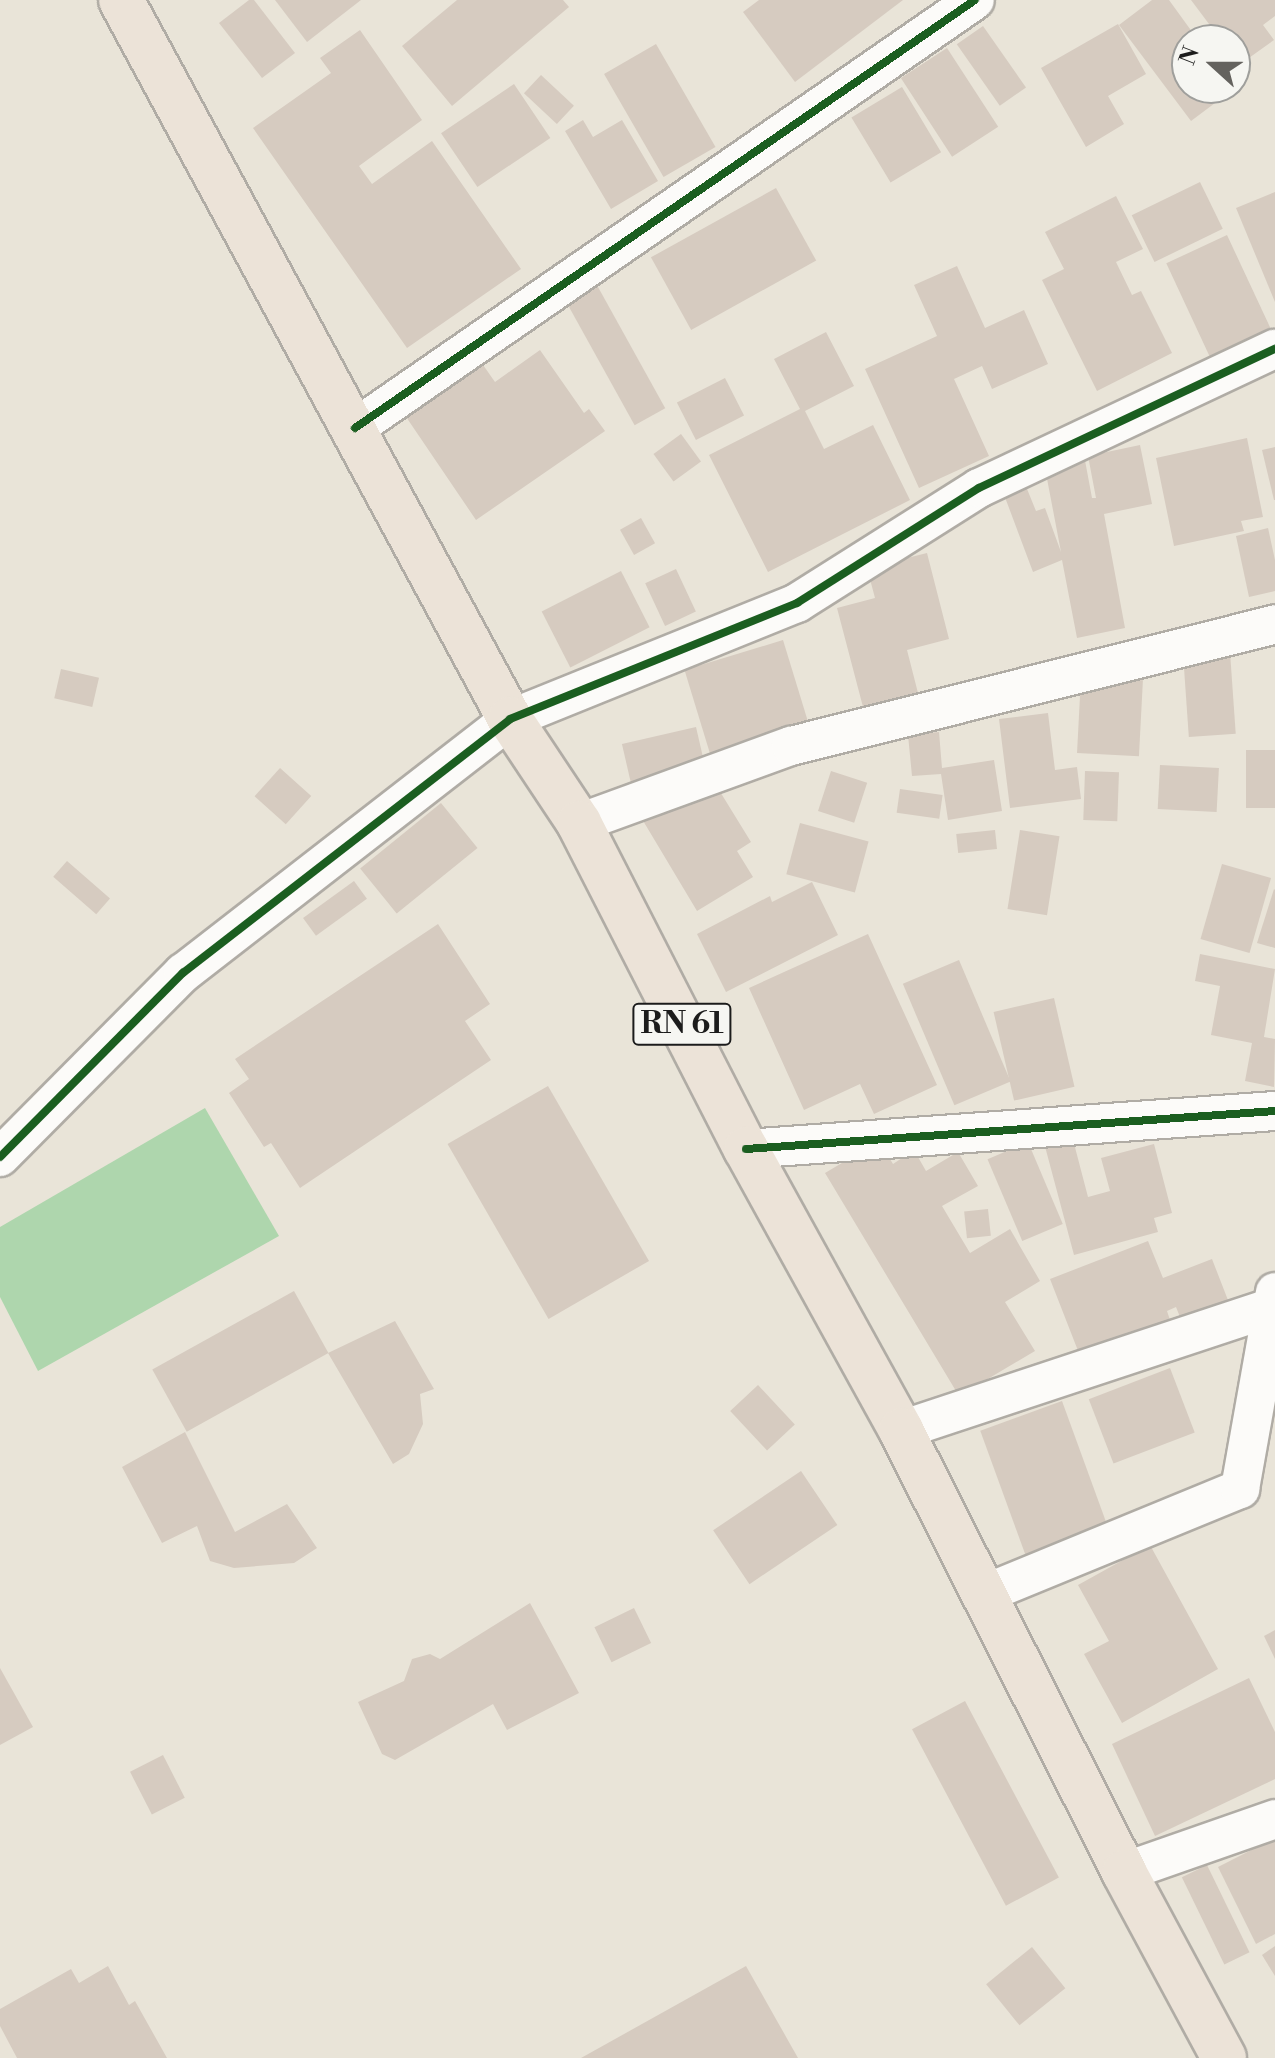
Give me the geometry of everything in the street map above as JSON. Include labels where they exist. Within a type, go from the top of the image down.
[{"type":"main road","name":"RN 61","points":[[121,0],[510,719],[579,823],[746,1149],[901,1430],[1124,1872],[1224,2058]]},
{"type":"street","points":[[355,428],[975,0]]},
{"type":"street","points":[[0,1157],[183,973],[510,719],[797,603],[979,488],[1275,349]]},
{"type":"street","points":[[579,823],[791,746],[1275,624]]},
{"type":"street","points":[[746,1149],[1275,1111]]},
{"type":"street","points":[[901,1430],[1272,1300],[1258,1484],[984,1594]]},
{"type":"street","points":[[1124,1872],[1275,1819]]},
{"type":"green space","points":[[205,1108],[279,1236],[38,1371],[0,1297],[0,1227]]},
{"type":"building","points":[[249,0],[254,0],[295,53],[262,78],[219,23]]},
{"type":"building","points":[[275,0],[361,0],[307,42]]},
{"type":"building","points":[[457,0],[563,0],[569,7],[452,106],[402,46]]},
{"type":"building","points":[[759,0],[903,0],[795,82],[743,12]]},
{"type":"building","points":[[1152,0],[1169,0],[1186,24],[1171,24],[1171,94],[1119,25]]},
{"type":"building","points":[[1191,0],[1275,0],[1275,16],[1263,25],[1274,40],[1251,56],[1251,24],[1209,24]]},
{"type":"building","points":[[1118,24],[1146,74],[1108,96],[1124,124],[1086,147],[1041,68]]},
{"type":"building","points":[[983,26],[1026,87],[1000,106],[957,44]]},
{"type":"building","points":[[360,30],[422,120],[359,166],[372,184],[432,141],[521,269],[407,348],[253,128],[331,73],[320,58]]},
{"type":"building","points":[[656,44],[716,147],[664,177],[604,74]]},
{"type":"building","points":[[947,48],[998,127],[952,157],[901,78]]},
{"type":"building","points":[[541,75],[574,106],[557,124],[524,93]]},
{"type":"building","points":[[514,84],[550,138],[477,187],[441,133]]},
{"type":"building","points":[[902,87],[941,152],[891,183],[851,117]]},
{"type":"building","points":[[1178,104],[1214,104],[1191,121]]},
{"type":"building","points":[[583,120],[593,137],[622,120],[658,181],[611,209],[565,131]]},
{"type":"building","points":[[1200,182],[1223,229],[1154,262],[1132,215]]},
{"type":"building","points":[[776,188],[816,261],[691,330],[651,257]]},
{"type":"building","points":[[1275,192],[1275,302],[1236,208]]},
{"type":"building","points":[[1116,196],[1143,249],[1116,262],[1132,295],[1141,291],[1172,353],[1097,391],[1042,280],[1064,269],[1045,232]]},
{"type":"building","points":[[1227,235],[1272,331],[1211,359],[1166,263]]},
{"type":"building","points":[[957,266],[985,328],[1024,310],[1048,364],[992,389],[982,366],[954,379],[989,456],[919,488],[865,369],[937,336],[914,285]]},
{"type":"building","points":[[593,278],[665,408],[635,425],[562,295]]},
{"type":"building","points":[[826,332],[854,386],[805,411],[824,449],[873,425],[910,500],[768,572],[709,455],[800,409],[774,359]]},
{"type":"building","points":[[540,350],[584,413],[589,409],[605,431],[476,520],[398,405],[474,352],[495,382]]},
{"type":"building","points":[[725,378],[744,415],[696,440],[677,403]]},
{"type":"building","points":[[681,434],[701,462],[673,481],[653,454]]},
{"type":"building","points":[[1247,438],[1263,517],[1241,521],[1244,531],[1174,546],[1156,458]]},
{"type":"building","points":[[1140,445],[1152,504],[1104,514],[1125,628],[1077,638],[1062,560],[1033,572],[1003,492],[1025,484],[1036,511],[1045,508],[1061,552],[1044,463],[1084,455],[1092,498],[1096,498],[1088,456]]},
{"type":"building","points":[[1275,447],[1275,500],[1274,500],[1262,450]]},
{"type":"building","points":[[641,518],[655,543],[634,555],[620,530]]},
{"type":"building","points":[[1268,528],[1275,560],[1275,591],[1249,597],[1236,536]]},
{"type":"building","points":[[927,553],[949,639],[907,650],[918,693],[863,707],[837,608],[875,598],[867,568]]},
{"type":"building","points":[[676,569],[696,612],[665,626],[645,583]]},
{"type":"building","points":[[621,571],[650,627],[570,668],[542,611]]},
{"type":"building","points":[[783,640],[809,726],[711,756],[685,670]]},
{"type":"building","points":[[1230,652],[1236,734],[1189,737],[1183,655]]},
{"type":"building","points":[[61,669],[99,678],[92,707],[54,698]]},
{"type":"building","points":[[1081,677],[1143,680],[1139,756],[1077,753]]},
{"type":"building","points":[[1048,713],[1055,770],[1077,767],[1081,799],[1010,808],[999,719]]},
{"type":"building","points":[[696,727],[706,771],[632,788],[622,744]]},
{"type":"building","points":[[939,732],[942,768],[994,760],[1002,811],[948,820],[941,774],[912,776],[908,735]]},
{"type":"building","points":[[1246,750],[1275,750],[1275,808],[1246,808]]},
{"type":"building","points":[[1160,765],[1219,768],[1217,812],[1158,809]]},
{"type":"building","points":[[280,768],[311,796],[286,824],[255,796]]},
{"type":"building","points":[[831,771],[867,783],[854,823],[818,811]]},
{"type":"building","points":[[1085,771],[1119,772],[1117,821],[1083,820]]},
{"type":"building","points":[[711,777],[751,842],[737,851],[753,877],[697,911],[642,819]]},
{"type":"building","points":[[900,789],[943,795],[939,819],[897,813]]},
{"type":"building","points":[[441,803],[478,848],[397,914],[360,868]]},
{"type":"building","points":[[800,823],[869,841],[855,893],[786,874]]},
{"type":"building","points":[[995,830],[997,849],[958,853],[956,834]]},
{"type":"building","points":[[1020,830],[1060,836],[1047,915],[1007,909]]},
{"type":"building","points":[[67,861],[110,898],[96,914],[53,877]]},
{"type":"building","points":[[1222,864],[1271,878],[1250,953],[1201,939]]},
{"type":"building","points":[[354,881],[367,899],[316,936],[303,918]]},
{"type":"building","points":[[812,882],[838,935],[726,992],[697,934],[770,896],[772,902]]},
{"type":"building","points":[[1275,890],[1275,948],[1257,943]]},
{"type":"building","points":[[438,924],[490,1004],[465,1021],[491,1060],[300,1188],[271,1143],[264,1147],[229,1093],[249,1079],[235,1059]]},
{"type":"building","points":[[868,934],[937,1085],[874,1114],[860,1084],[804,1110],[749,988]]},
{"type":"building","points":[[1200,954],[1275,969],[1264,1037],[1275,1039],[1274,1087],[1245,1081],[1252,1043],[1211,1035],[1220,986],[1195,981]]},
{"type":"building","points":[[959,960],[1011,1082],[954,1105],[903,984]]},
{"type":"building","points":[[1054,998],[1074,1087],[1014,1101],[994,1012]]},
{"type":"building","points":[[548,1086],[649,1261],[549,1319],[448,1144]]},
{"type":"building","points":[[1071,1132],[1088,1197],[1110,1191],[1101,1158],[1154,1144],[1172,1213],[1154,1218],[1158,1232],[1074,1255],[1043,1139]]},
{"type":"building","points":[[879,1141],[893,1164],[914,1150],[926,1171],[958,1152],[978,1186],[942,1206],[970,1253],[1010,1229],[1040,1281],[1005,1302],[1035,1351],[959,1396],[825,1173]]},
{"type":"building","points":[[1028,1142],[1063,1224],[1022,1241],[987,1159]]},
{"type":"building","points":[[988,1209],[991,1236],[967,1238],[964,1212]]},
{"type":"building","points":[[1148,1241],[1163,1278],[1212,1259],[1233,1313],[1186,1332],[1176,1307],[1167,1311],[1172,1326],[1082,1361],[1050,1279]]},
{"type":"building","points":[[294,1291],[328,1353],[187,1432],[152,1370]]},
{"type":"building","points":[[395,1321],[434,1389],[420,1394],[423,1424],[409,1454],[393,1464],[328,1353]]},
{"type":"building","points":[[1170,1368],[1195,1432],[1114,1464],[1089,1399]]},
{"type":"building","points":[[758,1385],[795,1424],[767,1450],[730,1411]]},
{"type":"building","points":[[1062,1401],[1107,1525],[1025,1555],[980,1431]]},
{"type":"building","points":[[185,1432],[235,1532],[287,1504],[317,1548],[294,1563],[234,1568],[210,1561],[197,1526],[162,1543],[122,1467]]},
{"type":"building","points":[[801,1471],[837,1525],[749,1584],[713,1530]]},
{"type":"building","points":[[1150,1545],[1218,1669],[1122,1723],[1084,1654],[1109,1641],[1078,1585]]},
{"type":"building","points":[[530,1603],[579,1693],[507,1730],[493,1704],[395,1760],[382,1754],[358,1702],[404,1681],[412,1659],[430,1654],[440,1659]]},
{"type":"building","points":[[634,1608],[651,1643],[612,1662],[594,1627]]},
{"type":"building","points":[[1275,1630],[1275,1659],[1264,1636]]},
{"type":"building","points":[[0,1668],[33,1727],[0,1745]]},
{"type":"building","points":[[1249,1678],[1275,1732],[1275,1779],[1155,1836],[1112,1744]]},
{"type":"building","points":[[965,1701],[1059,1878],[1006,1906],[912,1729]]},
{"type":"building","points":[[163,1755],[185,1798],[152,1815],[130,1772]]},
{"type":"building","points":[[1275,1838],[1275,1934],[1256,1944],[1218,1867]]},
{"type":"building","points":[[1207,1865],[1250,1952],[1224,1964],[1182,1877]]},
{"type":"building","points":[[1275,1946],[1275,1976],[1262,1955]]},
{"type":"building","points":[[1032,1947],[1065,1988],[1020,2025],[986,1984]]},
{"type":"building","points":[[108,1966],[129,2005],[135,2001],[167,2058],[17,2058],[0,2026],[0,2009],[71,1969],[79,1983]]},
{"type":"building","points":[[746,1966],[798,2058],[581,2058]]},
{"type":"cycle path","points":[[355,428],[975,0]]},
{"type":"cycle path","points":[[0,1157],[183,973],[510,719],[797,603],[979,488],[1275,349]]},
{"type":"cycle path","points":[[746,1149],[1275,1111]]}]
